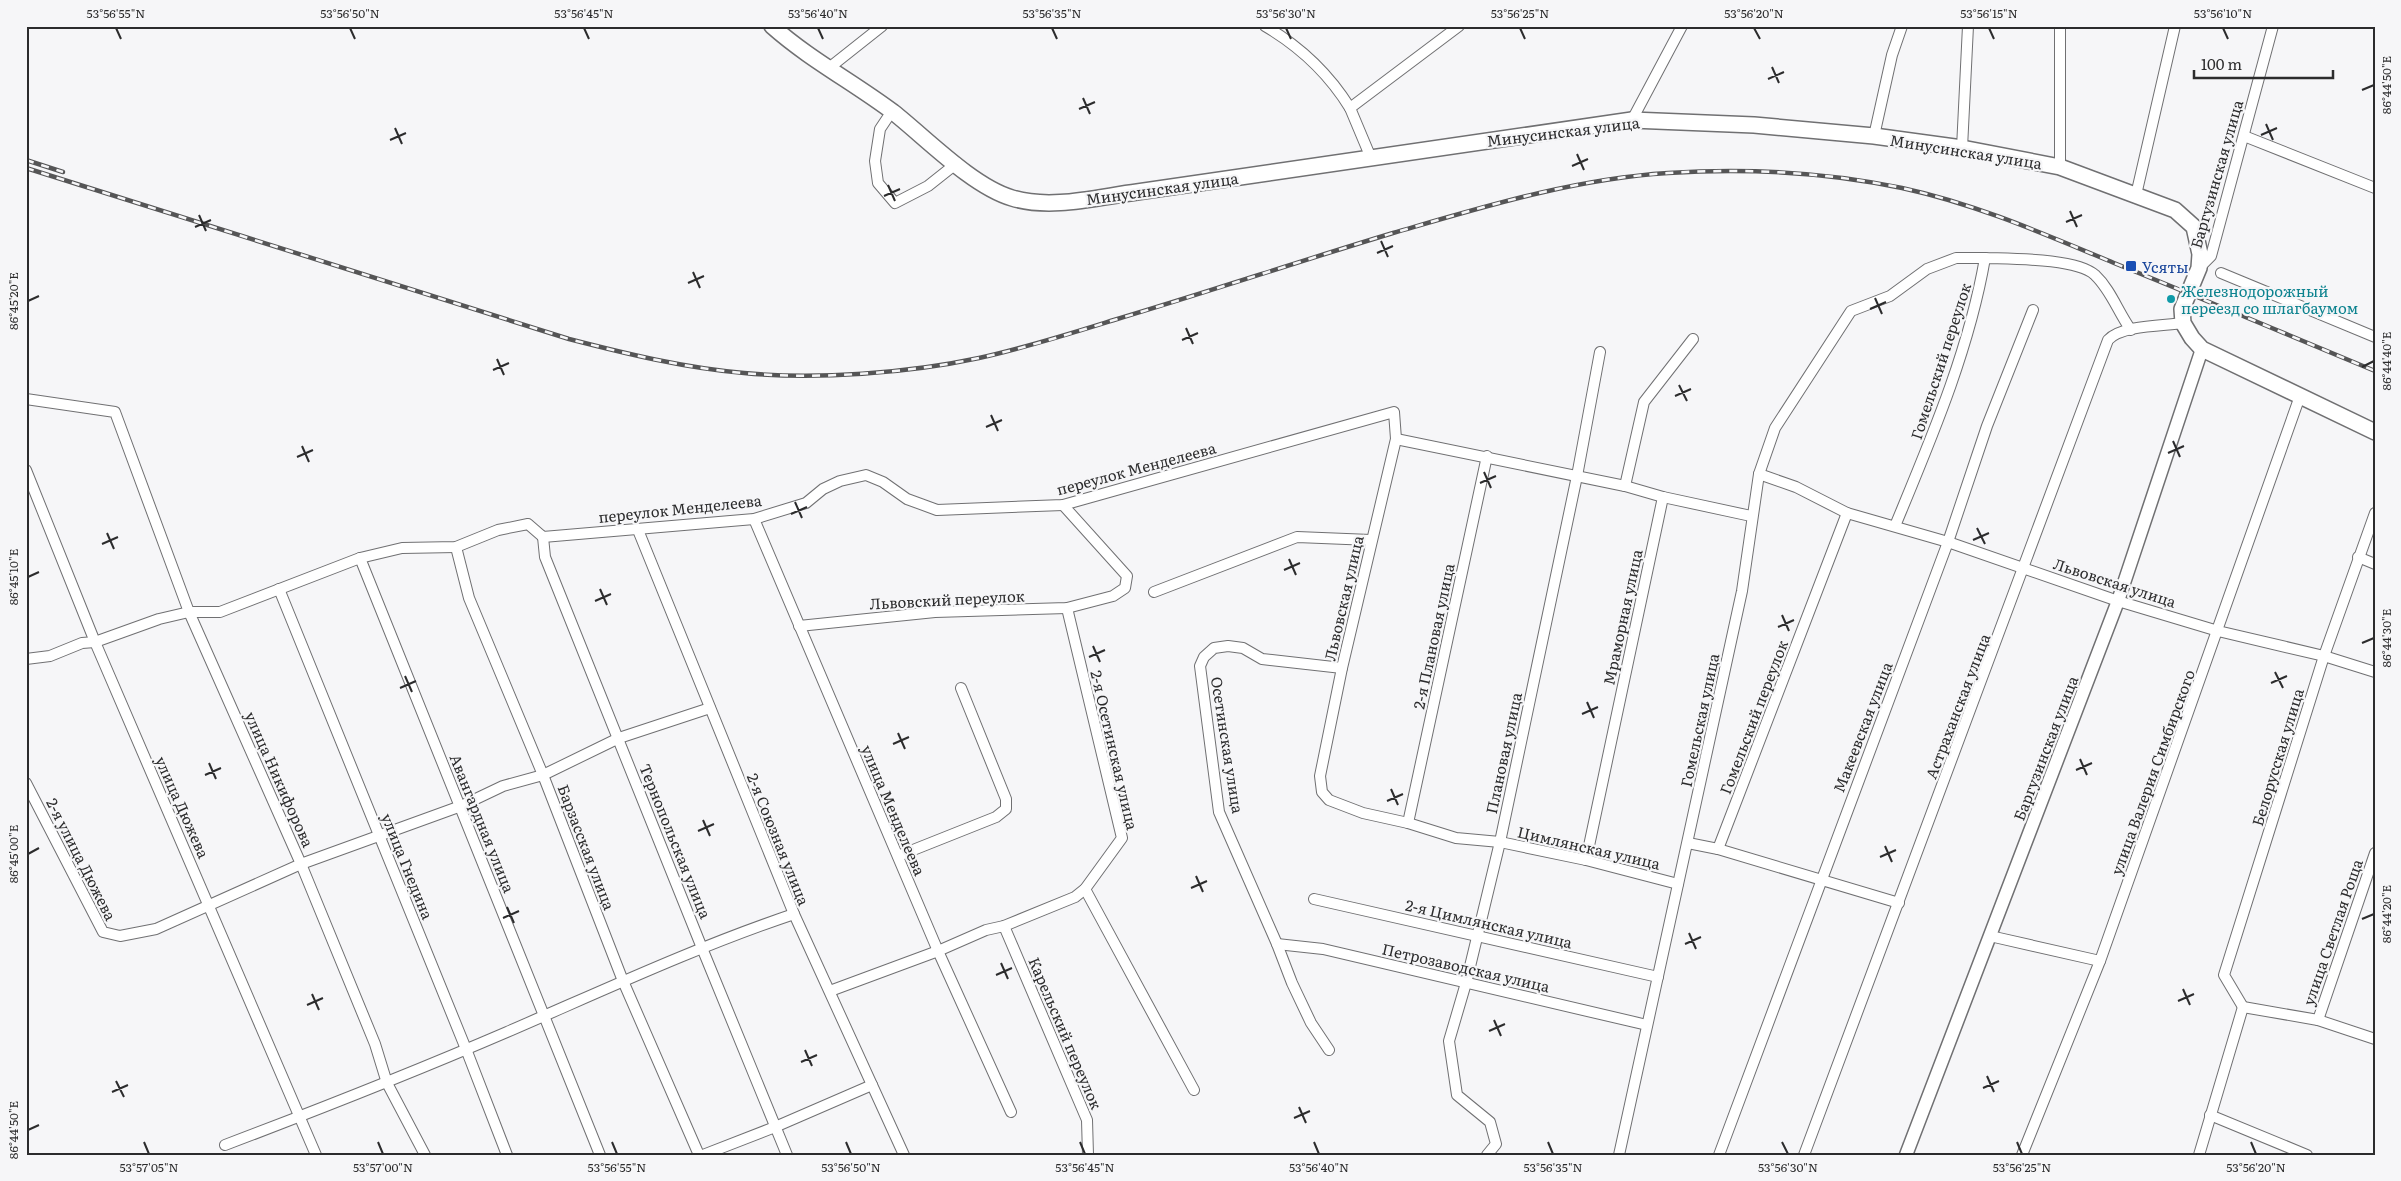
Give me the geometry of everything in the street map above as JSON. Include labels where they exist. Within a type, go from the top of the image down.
[{"type":"main road","name":"Минусинская улица","points":[[772,26],[792,45],[830,68],[892,111],[985,186],[1012,198],[1035,202],[1052,202],[1137,192],[1632,120],[1754,125],[1874,136],[1962,148],[2060,167],[2175,210],[2194,227],[2200,254],[2199,268],[2182,309],[2183,323]]},
{"type":"main road","points":[[2183,323],[2192,338],[2202,349],[2375,432]]},
{"type":"street","points":[[830,68],[882,26]]},
{"type":"street","points":[[1265,26],[1292,43],[1342,94],[1350,108],[1371,158]]},
{"type":"street","points":[[1350,108],[1459,26]]},
{"type":"street","points":[[1632,120],[1682,26]]},
{"type":"street","points":[[1874,136],[1892,55],[1902,26]]},
{"type":"street","points":[[1962,148],[1968,26]]},
{"type":"street","points":[[2060,26],[2060,167]]},
{"type":"street","points":[[2136,195],[2175,26]]},
{"type":"street","name":"Баргузинская улица","points":[[2199,268],[2211,256],[2273,26]]},
{"type":"street","points":[[892,111],[880,129],[875,161],[878,182],[895,203],[928,186],[957,163]]},
{"type":"street","points":[[2244,136],[2375,188]]},
{"type":"street","name":"Гомельская улица","points":[[1619,1155],[1742,590],[1751,516],[1759,474],[1775,428],[1851,311],[1890,296],[1927,269],[1956,258],[1985,258]]},
{"type":"street","points":[[1985,258],[2042,261],[2072,265],[2094,274],[2111,295],[2122,318],[2131,330]]},
{"type":"street","name":"Гомельский переулок","points":[[1895,526],[1936,428],[1979,296],[1985,258]]},
{"type":"street","points":[[2221,273],[2375,337]]},
{"type":"street","name":"Макеевская улица","points":[[1719,1155],[1948,542],[1986,426],[2033,310]]},
{"type":"street","name":"Астраханская улица","points":[[1804,1155],[2025,568],[2108,340],[2114,334],[2131,330],[2183,323]]},
{"type":"street","points":[[1625,486],[1644,402],[1693,338]]},
{"type":"street","name":"Баргузинская улица","points":[[1906,1155],[2118,601],[2202,349]]},
{"type":"street","name":"Плановая улица","points":[[1487,1155],[1496,1144],[1490,1122],[1458,1095],[1449,1041],[1466,983],[1500,842],[1577,476],[1600,352]]},
{"type":"street","name":"улица Валерия Симбирского","points":[[2022,1155],[2100,961],[2300,396]]},
{"type":"street","name":"улица Никифорова","points":[[26,399],[115,412],[189,612],[301,864],[375,1044],[387,1083],[425,1155]]},
{"type":"street","name":"Львовская улица","points":[[1322,792],[1320,776],[1342,668],[1396,439],[1394,412]]},
{"type":"street","name":"переулок Менделеева","points":[[543,537],[638,530],[754,518],[806,504],[823,489],[866,475],[883,482],[907,499],[937,510],[1063,505],[1394,412]]},
{"type":"street","points":[[1396,439],[1625,486],[1663,497],[1751,516]]},
{"type":"street","name":"2-я Плановая улица","points":[[1408,822],[1486,456]]},
{"type":"street","name":"улица Дюжева","points":[[26,470],[95,642],[316,1155]]},
{"type":"street","name":"Львовская улица","points":[[1759,474],[1796,487],[1847,513],[1948,542],[2118,601],[2218,631],[2324,656],[2375,672]]},
{"type":"street","name":"Мраморная улица","points":[[1586,860],[1663,497]]},
{"type":"street","name":"Львовский переулок","points":[[799,626],[934,612],[1067,608],[1113,596],[1125,588],[1127,576],[1063,505]]},
{"type":"street","name":"Гомельский переулок","points":[[1718,849],[1847,513]]},
{"type":"street","name":"Белорусская улица","points":[[2243,1007],[2224,975],[2324,656],[2375,513]]},
{"type":"street","name":"улица Менделеева","points":[[754,518],[938,951],[1011,1112]]},
{"type":"street","points":[[26,659],[50,656],[82,643],[95,642],[159,619],[189,612],[220,612],[360,558],[402,548],[456,548],[498,530],[528,524],[543,537]]},
{"type":"street","name":"2-я Союзная улица","points":[[638,530],[794,914],[904,1155]]},
{"type":"street","name":"Тернопольская улица","points":[[543,537],[545,557],[787,1155]]},
{"type":"street","points":[[1154,592],[1297,537],[1371,540]]},
{"type":"street","name":"Барзасская улица","points":[[456,548],[469,598],[543,775],[623,981],[699,1155]]},
{"type":"street","points":[[2358,557],[2375,564]]},
{"type":"street","name":"Авангардная улица","points":[[360,558],[600,1155]]},
{"type":"street","name":"улица Гнедина","points":[[279,589],[466,1049],[507,1155]]},
{"type":"street","name":"2-я Осетинская улица","points":[[1067,608],[1122,838],[1085,889]]},
{"type":"street","name":"Осетинская улица","points":[[1329,1050],[1311,1023],[1292,983],[1277,944],[1219,812],[1200,666],[1204,656],[1214,648],[1228,646],[1243,648],[1262,659],[1342,668]]},
{"type":"street","points":[[898,856],[996,817],[1006,809],[1006,799],[961,688]]},
{"type":"street","points":[[210,906],[301,864],[461,806],[503,786],[543,775],[619,738],[710,708]]},
{"type":"street","name":"2-я улица Дюжева","points":[[26,783],[103,932],[120,936],[156,929],[210,906]]},
{"type":"street","name":"Цимлянская улица","points":[[1322,792],[1329,800],[1363,814],[1408,822],[1456,838],[1500,842],[1586,860],[1678,884]]},
{"type":"street","points":[[1688,843],[1718,849],[1899,904]]},
{"type":"street","name":"улица Светлая Роща","points":[[2318,1020],[2375,853]]},
{"type":"street","points":[[830,991],[938,951],[986,930],[1004,926],[1075,897],[1085,889],[1194,1090]]},
{"type":"street","name":"2-я Цимлянская улица","points":[[1314,899],[1658,977]]},
{"type":"street","points":[[225,1145],[387,1083],[702,948],[794,914]]},
{"type":"street","name":"Карельский переулок","points":[[1004,926],[1086,1120],[1088,1155]]},
{"type":"street","points":[[1990,936],[2100,961]]},
{"type":"street","name":"Петрозаводская улица","points":[[1277,944],[1323,950],[1647,1025]]},
{"type":"street","points":[[2199,1155],[2243,1007],[2318,1020],[2375,1039]]},
{"type":"street","points":[[703,1155],[775,1127],[872,1085]]},
{"type":"street","points":[[2210,1115],[2307,1155]]},
{"type":"railway","points":[[26,160],[63,172]]},
{"type":"railway","points":[[26,168],[569,339],[634,355],[700,368],[744,373],[801,376],[862,374],[923,368],[996,354],[1184,299],[1393,233],[1495,204],[1598,181],[1668,173],[1727,171],[1815,175],[1902,188],[1983,211],[2062,241],[2375,371]]},
{"type":"place","name":"Усяты","points":[[2131,266]]},
{"type":"place","name":"Железнодорожный переезд со шлагбаумом","points":[[2171,299]]}]
